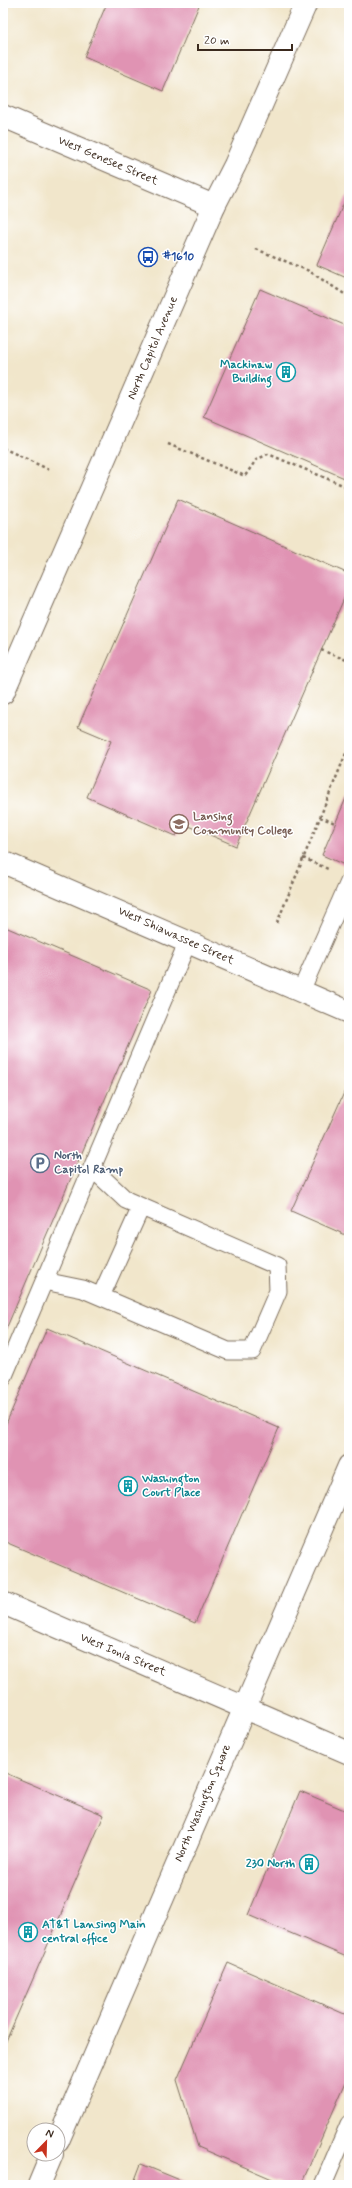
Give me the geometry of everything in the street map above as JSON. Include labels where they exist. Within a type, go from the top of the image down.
[{"type":"street","name":"North Capitol Avenue","points":[[3,694],[214,206],[235,165],[306,3]]},
{"type":"street","name":"West Genesee Street","points":[[3,116],[214,206]]},
{"type":"street","name":"West Shiawassee Street","points":[[3,862],[349,1012]]},
{"type":"street","name":"North Washington Square","points":[[66,2122],[244,1706],[349,1466]]},
{"type":"street","name":"West Ionia Street","points":[[3,1603],[244,1706],[349,1753]]},
{"type":"street","points":[[39,2185],[49,2162]]},
{"type":"lane","points":[[301,991],[349,882]]},
{"type":"lane","points":[[3,1378],[188,941]]},
{"type":"lane","points":[[44,1281],[83,1289],[228,1351],[252,1351],[278,1291],[277,1266],[126,1200],[92,1168]]},
{"type":"lane","points":[[101,1296],[141,1207]]},
{"type":"lane","points":[[323,2185],[349,2124]]},
{"type":"path","points":[[256,249],[309,271],[349,297]]},
{"type":"path","points":[[168,444],[245,476],[256,460],[268,454],[339,484],[349,491]]},
{"type":"path","points":[[3,448],[50,470]]},
{"type":"path","points":[[349,630],[347,634],[349,635]]},
{"type":"path","points":[[321,650],[349,661]]},
{"type":"path","points":[[277,923],[349,746]]},
{"type":"path","points":[[320,817],[335,823]]},
{"type":"path","points":[[303,858],[329,869]]},
{"type":"building","points":[[107,3],[200,3],[163,91],[84,57]]},
{"type":"building","points":[[349,191],[349,279],[317,265]]},
{"type":"building","name":"Mackinaw Building","points":[[260,289],[349,327],[349,480],[204,417]]},
{"type":"building","points":[[178,499],[349,574],[349,587],[236,846],[182,823],[176,836],[87,797],[111,741],[78,727]]},
{"type":"building","points":[[349,791],[349,867],[322,855]]},
{"type":"building","name":"North Capitol Ramp","points":[[3,926],[152,990],[3,1336]]},
{"type":"building","points":[[347,1086],[349,1087],[348,1236],[291,1211]]},
{"type":"building","name":"Washington Court Place","points":[[47,1328],[279,1428],[195,1623],[3,1541],[3,1431]]},
{"type":"building","name":"AT&T Lansing Main central office","points":[[3,1772],[104,1815],[3,2048]]},
{"type":"building","name":"230 North","points":[[300,1791],[349,1812],[349,1958],[248,1915]]},
{"type":"building","points":[[228,1963],[349,2016],[349,2075],[301,2185],[286,2185],[198,2147],[177,2080]]},
{"type":"building","points":[[141,2164],[192,2185],[133,2185]]},
{"type":"place","name":"#1610","points":[[148,257]]},
{"type":"place","name":"Mackinaw Building","points":[[286,372]]},
{"type":"place","name":"Lansing Community College","points":[[179,824]]},
{"type":"place","name":"North Capitol Ramp","points":[[40,1163]]},
{"type":"place","name":"Washington Court Place","points":[[128,1486]]},
{"type":"place","name":"230 North","points":[[309,1864]]},
{"type":"place","name":"AT&T Lansing Main central office","points":[[28,1932]]}]
